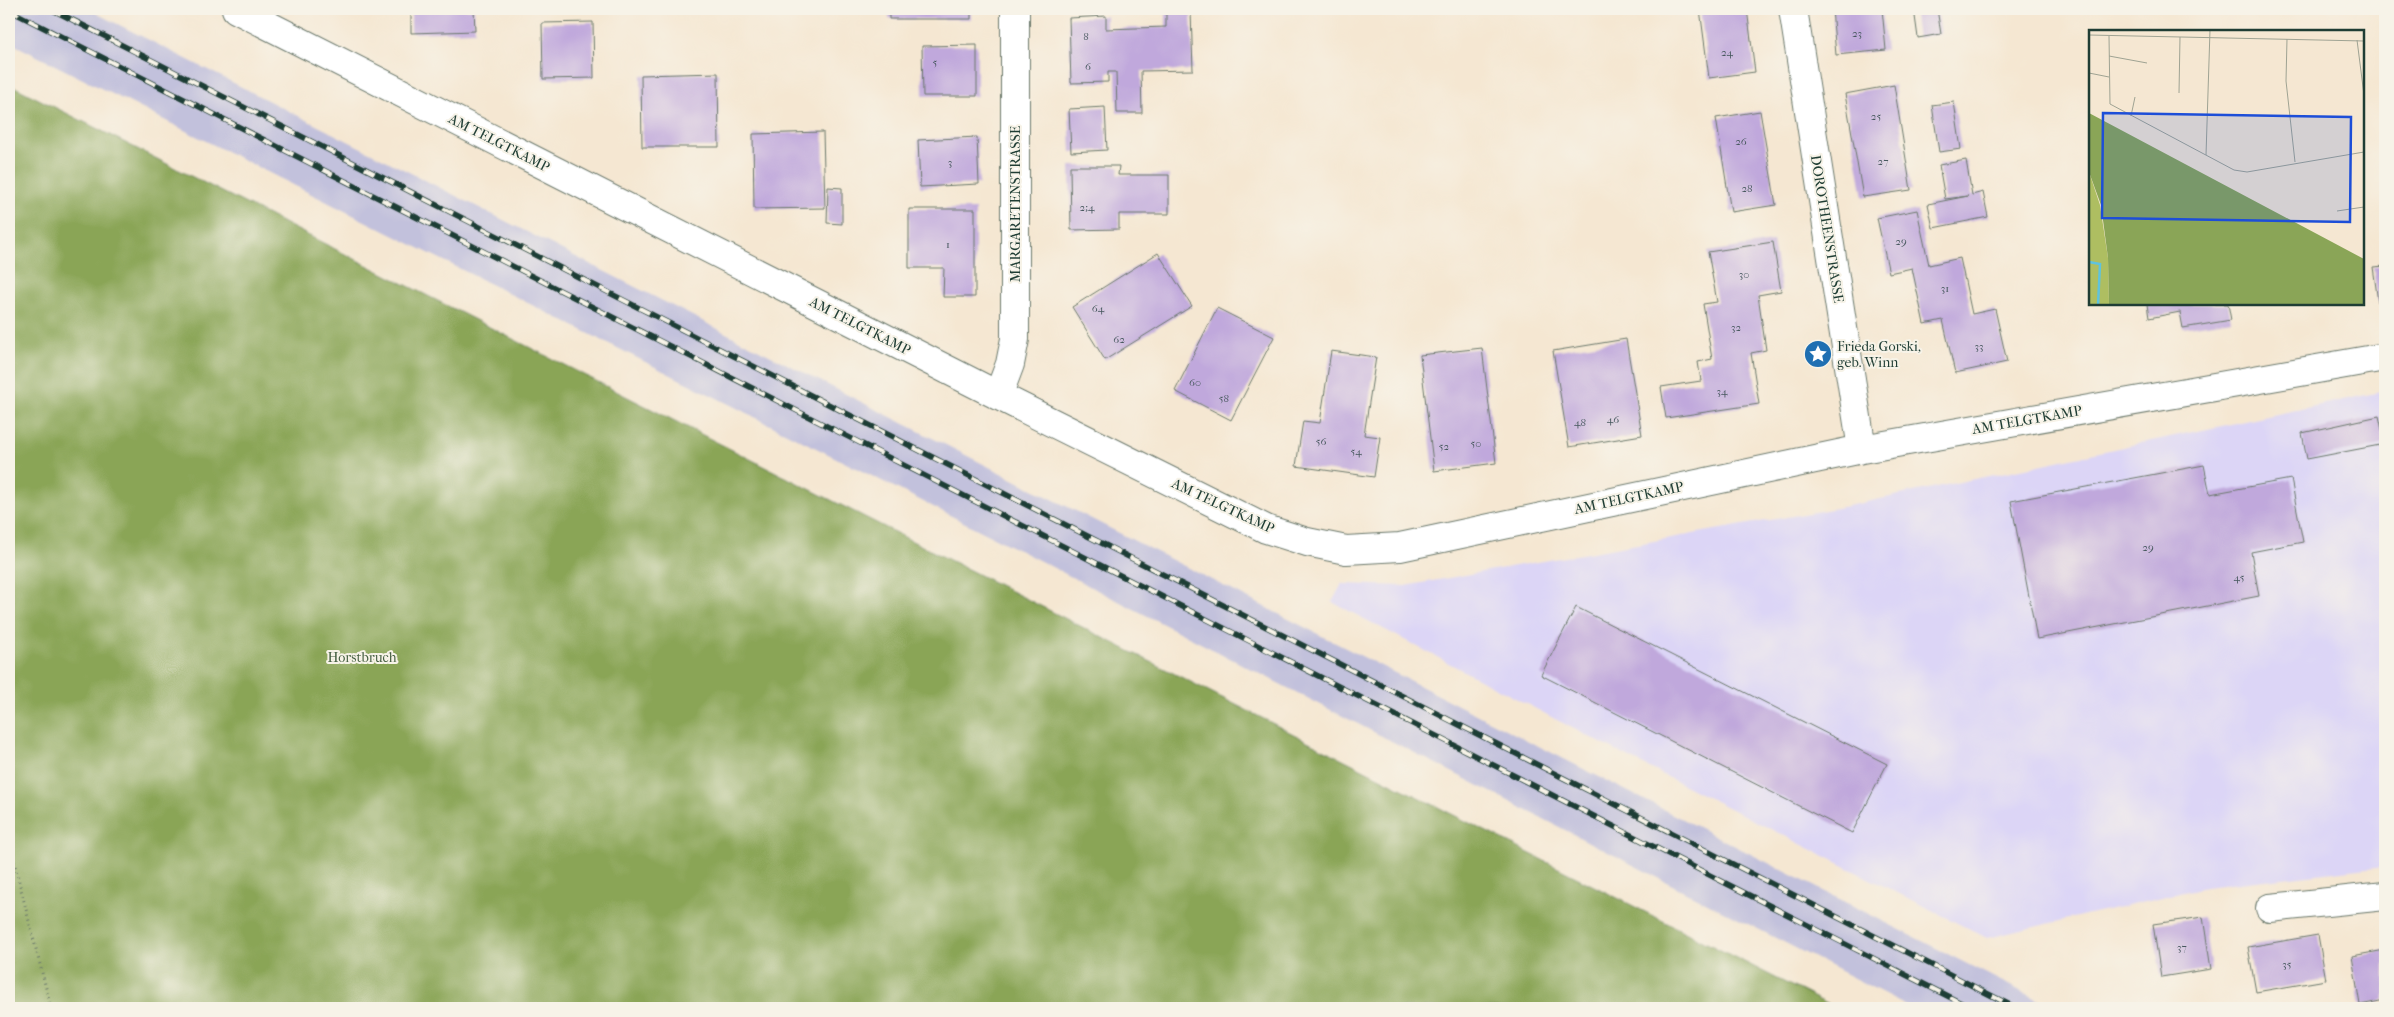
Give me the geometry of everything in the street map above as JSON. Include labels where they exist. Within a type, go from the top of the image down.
[{"type":"street","name":"AM TELGTKAMP","points":[[236,9],[269,18],[998,396],[1266,529],[1307,542],[1346,550],[1400,547],[1862,448],[2385,358]]},
{"type":"street","name":"MARGARETENSTRASSE","points":[[998,396],[1010,364],[1015,339],[1015,9]]},
{"type":"street","name":"DOROTHEENSTRASSE","points":[[1793,9],[1862,448]]},
{"type":"street","points":[[2270,908],[2385,896]]},
{"type":"path","points":[[9,842],[51,1008]]},
{"type":"shaded area","points":[[9,9],[88,9],[2054,1008],[1912,1008],[1011,546],[9,42]]},
{"type":"shaded area","points":[[2385,391],[2385,866],[2205,887],[1987,938],[1618,752],[1332,602],[1342,584],[1405,586],[1848,506]]},
{"type":"green space","name":"Horstbruch","points":[[9,84],[1835,1008],[9,1008]]},
{"type":"building","points":[[411,9],[474,9],[475,31],[411,33]]},
{"type":"building","points":[[889,9],[971,9],[971,19],[889,19]]},
{"type":"building","points":[[1700,9],[1747,9],[1755,72],[1709,78]]},
{"type":"building","points":[[1832,9],[1882,9],[1886,50],[1836,55]]},
{"type":"building","points":[[1914,9],[1937,9],[1941,34],[1918,38]]},
{"type":"building","points":[[1166,12],[1191,12],[1193,70],[1141,71],[1142,113],[1117,113],[1116,72],[1108,72],[1108,82],[1071,83],[1069,18],[1106,16],[1106,29],[1166,27]]},
{"type":"building","points":[[593,22],[594,78],[543,79],[542,23]]},
{"type":"building","points":[[977,45],[977,96],[923,96],[922,46]]},
{"type":"building","points":[[718,73],[719,147],[642,147],[641,75]]},
{"type":"building","points":[[1894,85],[1911,190],[1863,197],[1845,94]]},
{"type":"building","points":[[1954,102],[1961,149],[1939,152],[1932,105]]},
{"type":"building","points":[[1105,107],[1107,150],[1071,152],[1069,109]]},
{"type":"building","points":[[1760,111],[1776,205],[1731,212],[1716,118]]},
{"type":"building","points":[[823,132],[825,208],[754,209],[753,134]]},
{"type":"building","points":[[977,137],[979,184],[920,187],[918,140]]},
{"type":"building","points":[[1966,160],[1972,195],[1983,192],[1988,217],[1933,228],[1928,204],[1968,196],[1945,199],[1939,165]]},
{"type":"building","points":[[1070,166],[1119,166],[1118,175],[1169,175],[1169,214],[1119,214],[1119,229],[1071,230]]},
{"type":"building","points":[[828,187],[842,188],[842,224],[827,223]]},
{"type":"building","points":[[909,209],[975,209],[975,297],[943,297],[944,268],[909,268]]},
{"type":"building","points":[[1917,210],[1929,265],[1960,258],[1972,314],[1995,309],[2007,362],[1955,373],[1943,320],[1924,324],[1912,268],[1889,273],[1877,218]]},
{"type":"building","points":[[1773,242],[1781,291],[1758,295],[1766,350],[1751,353],[1759,404],[1666,418],[1661,387],[1701,381],[1698,362],[1712,359],[1703,304],[1717,302],[1708,252]]},
{"type":"building","points":[[1158,253],[1192,306],[1105,360],[1072,307]]},
{"type":"building","points":[[2385,266],[2385,302],[2378,302],[2373,267]]},
{"type":"building","points":[[2147,305],[2228,305],[2231,320],[2183,328],[2180,312],[2149,318]]},
{"type":"building","points":[[1217,308],[1274,337],[1231,420],[1175,391]]},
{"type":"building","points":[[1626,339],[1642,435],[1569,447],[1553,351]]},
{"type":"building","points":[[1482,348],[1496,463],[1434,471],[1420,355]]},
{"type":"building","points":[[1331,351],[1376,357],[1364,435],[1380,437],[1374,477],[1296,466],[1303,421],[1320,423]]},
{"type":"building","points":[[2379,416],[2385,444],[2307,459],[2302,433]]},
{"type":"building","points":[[2204,465],[2210,494],[2291,479],[2303,542],[2251,552],[2259,596],[2037,639],[2011,501]]},
{"type":"building","points":[[1576,607],[1887,764],[1852,833],[1541,675]]},
{"type":"building","points":[[2203,917],[2211,969],[2161,977],[2153,924]]},
{"type":"building","points":[[2318,935],[2326,980],[2256,992],[2248,947]]},
{"type":"building","points":[[2385,950],[2385,1000],[2360,1005],[2352,956]]},
{"type":"railway","points":[[51,9],[2016,1008]]},
{"type":"railway","points":[[9,10],[1971,1008]]},
{"type":"place","name":"Frieda Gorski, geb. Winn","points":[[1818,354]]}]
